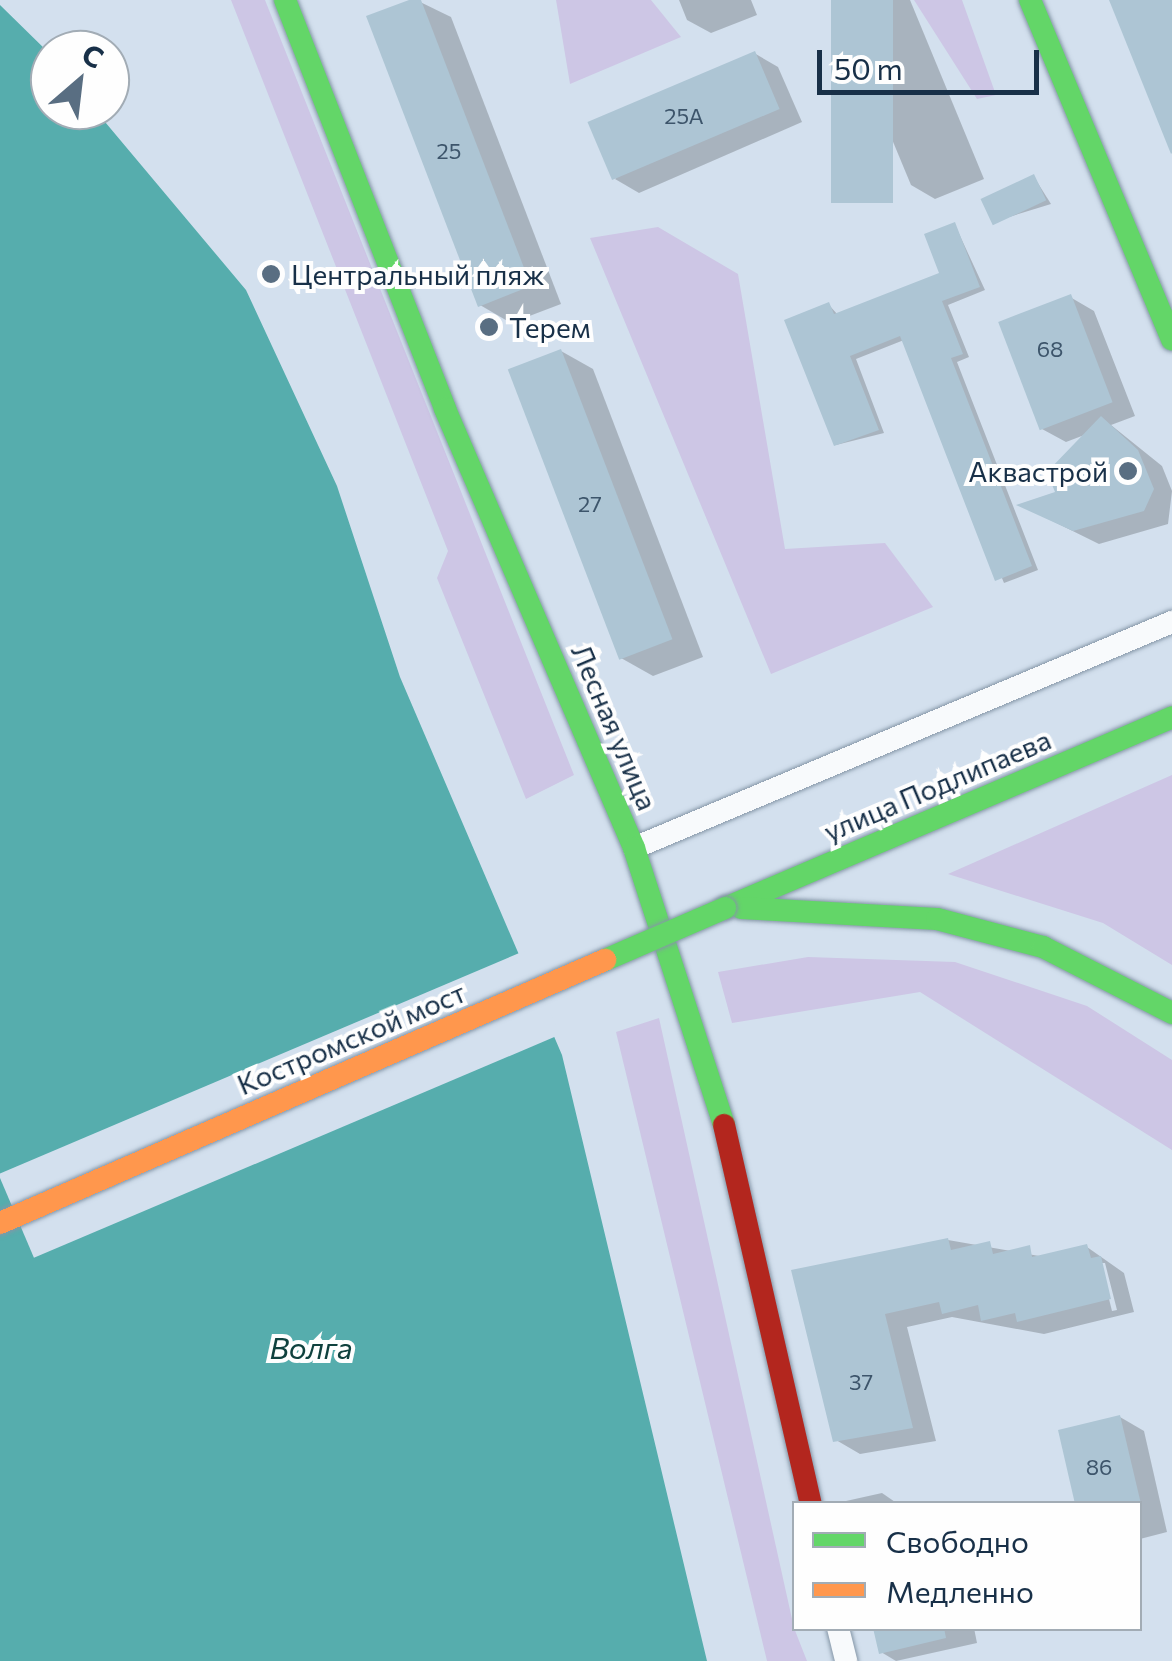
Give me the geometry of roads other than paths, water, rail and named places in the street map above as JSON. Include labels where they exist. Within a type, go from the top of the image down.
[{"type":"main road","name":"Лесная улица","points":[[285,0],[446,409],[634,848],[731,1148],[810,1501]]},
{"type":"main road","points":[[1030,0],[1172,340]]},
{"type":"main road","name":"улица Подлипаева","points":[[725,908],[1172,717]]},
{"type":"main road","points":[[725,908],[937,919],[1044,947],[1172,1013]]},
{"type":"main road","name":"Костромской мост","points":[[0,1223],[725,908]]},
{"type":"street","points":[[634,848],[1172,622]]},
{"type":"street","points":[[839,1631],[846,1661]]},
{"type":"water","name":"Волга","points":[[0,5],[30,34],[30,130],[112,130],[246,290],[337,486],[400,677],[562,1055],[707,1661],[0,1661]]},
{"type":"place","name":"Центральный пляж","points":[[271,274]]},
{"type":"place","name":"Терем","points":[[489,327]]},
{"type":"place","name":"Аквастрой","points":[[1128,471]]}]
